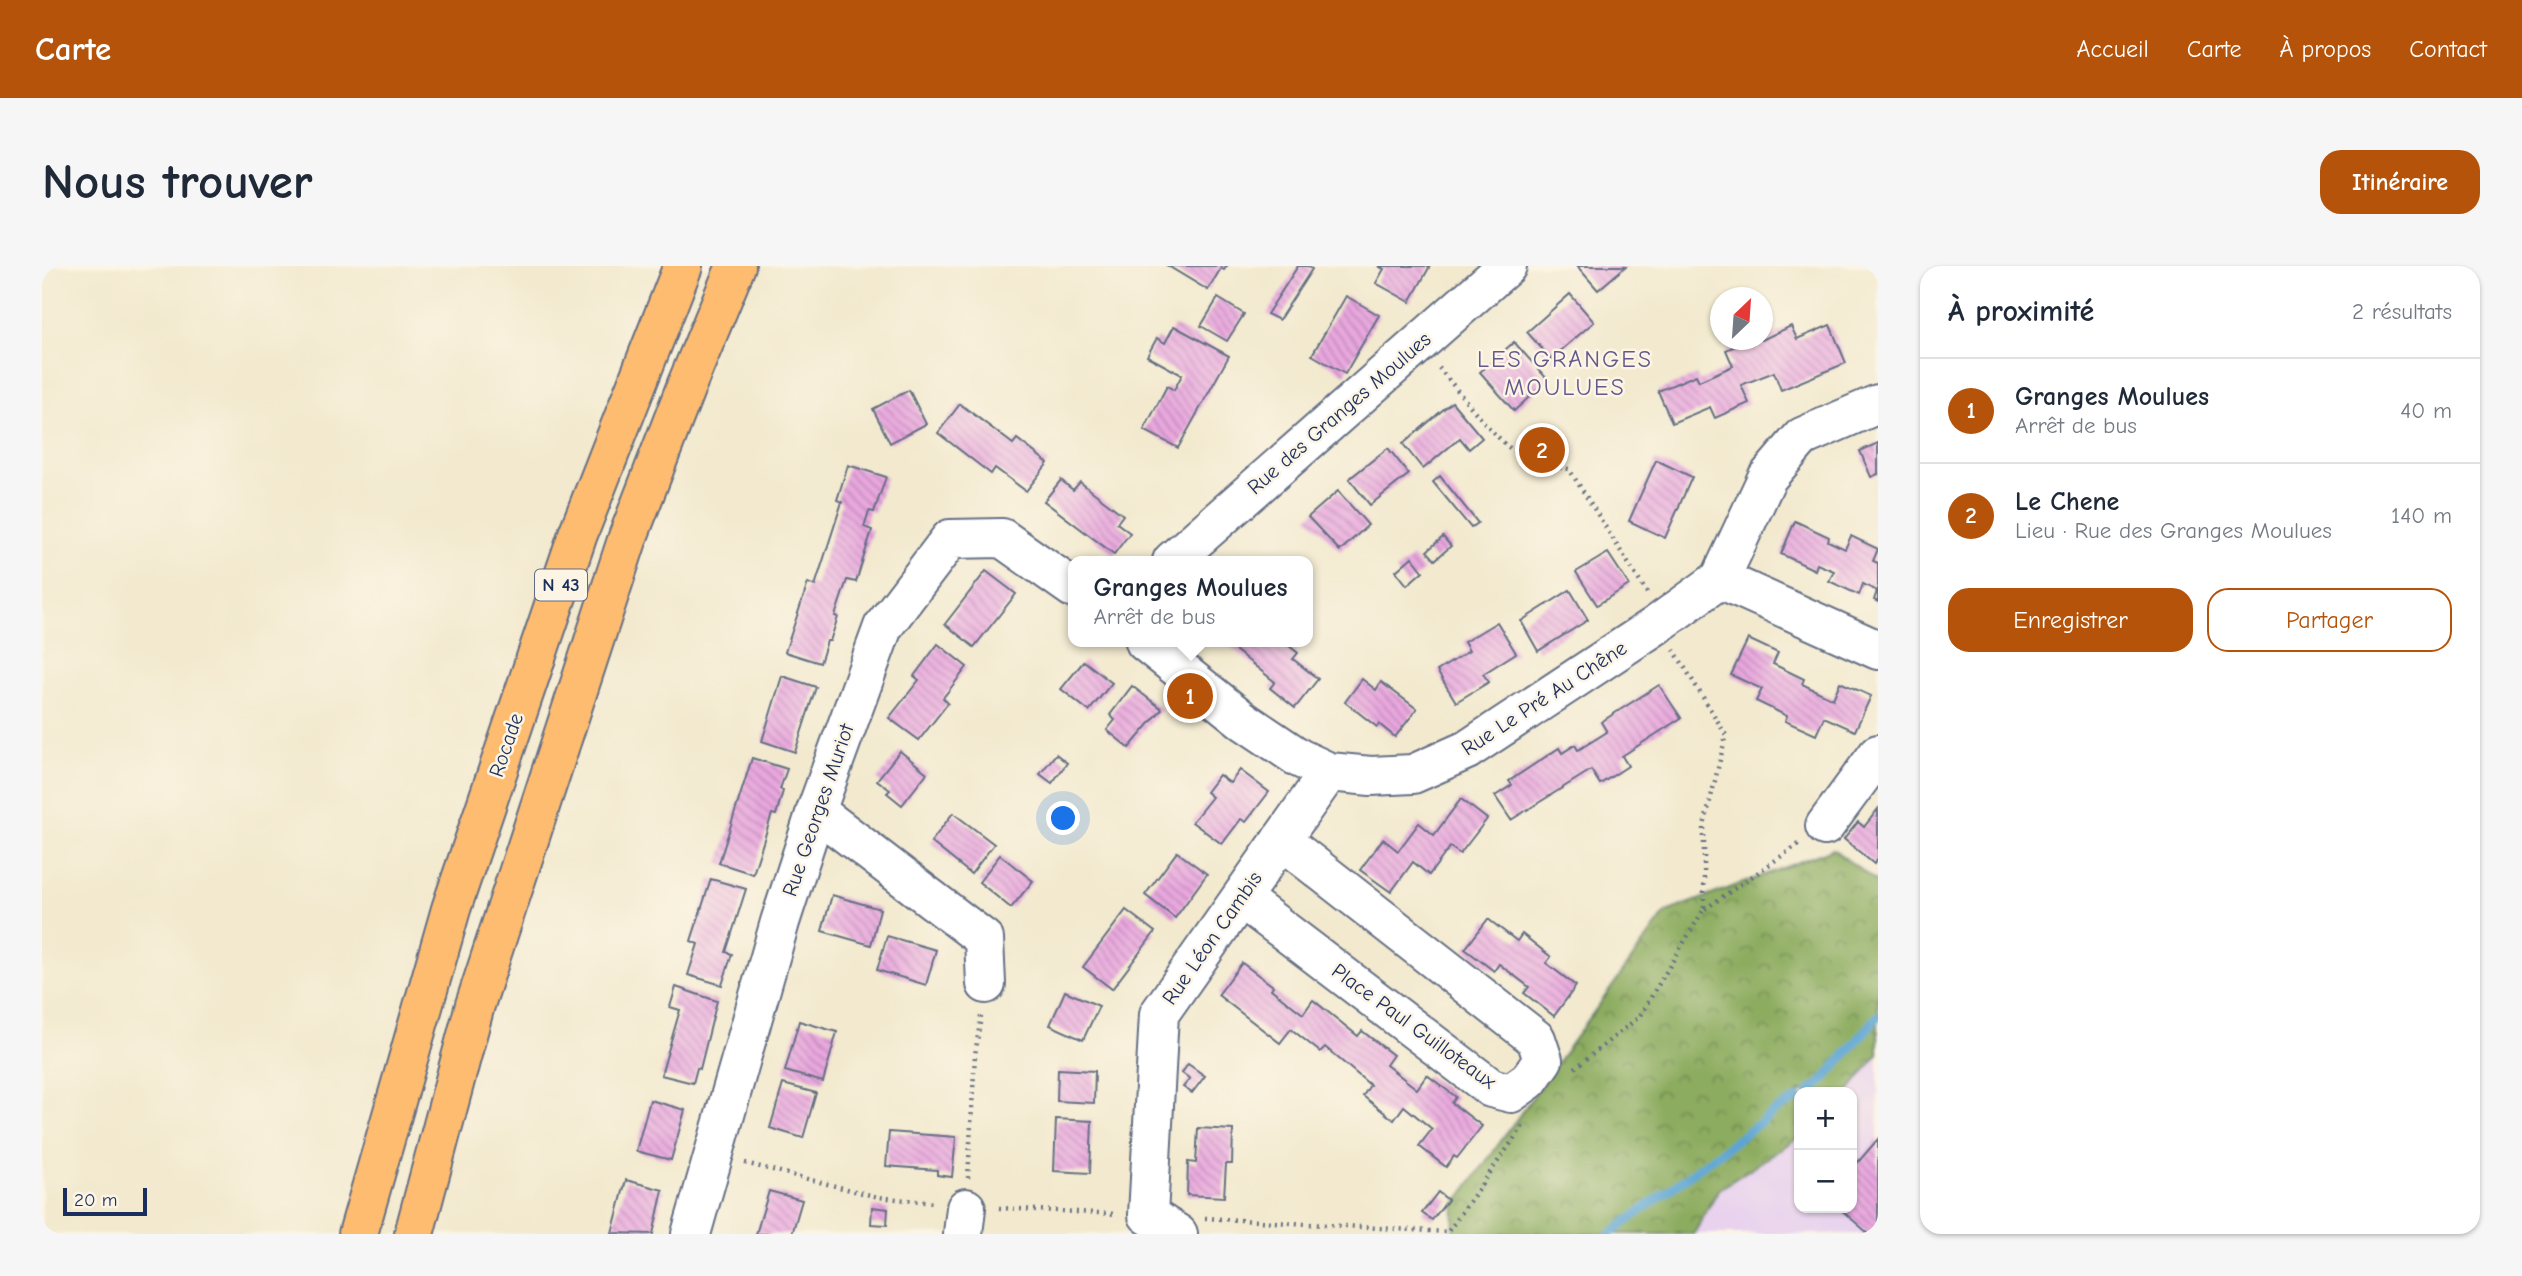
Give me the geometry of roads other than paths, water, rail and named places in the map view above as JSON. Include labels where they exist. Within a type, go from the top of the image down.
[{"type":"highway","name":"Rocade","points":[[358,1234],[451,909],[578,534],[683,266]]},
{"type":"highway","name":"N 43","points":[[414,1234],[475,1005],[628,537],[736,266]]},
{"type":"highway","points":[[687,384],[745,266]]},
{"type":"street","name":"Rue des Granges Moulues","points":[[1178,556],[1507,266]]},
{"type":"street","name":"Rue Le Pré Au Chêne","points":[[1151,647],[1244,721],[1299,758],[1329,772],[1371,776],[1413,774],[1467,750],[1661,622],[1720,579],[1767,478],[1802,437],[1878,404]]},
{"type":"street","name":"Rue Georges Muriot","points":[[691,1234],[780,922],[816,811],[883,627],[950,539],[1002,538],[1068,584]]},
{"type":"street","points":[[1720,579],[1878,650]]},
{"type":"street","points":[[1825,826],[1878,754]]},
{"type":"street","name":"Rue Léon Cambis","points":[[1176,1222],[1158,1014],[1329,772]]},
{"type":"street","points":[[816,811],[984,939],[986,984]]},
{"type":"street","name":"Place Paul Guilloteaux","points":[[1241,898],[1491,1088],[1511,1093],[1530,1080],[1543,1060],[1536,1039],[1281,840]]},
{"type":"waterway","points":[[1816,1087],[1878,1016]]},
{"type":"waterway","points":[[1610,1234],[1778,1109],[1794,1101]]},
{"type":"place","name":"Le Chene","points":[[1542,450]]},
{"type":"place","name":"Granges Moulues","points":[[1190,696]]},
{"type":"district","name":"LES GRANGES MOULUES","points":[[1565,373]]}]
